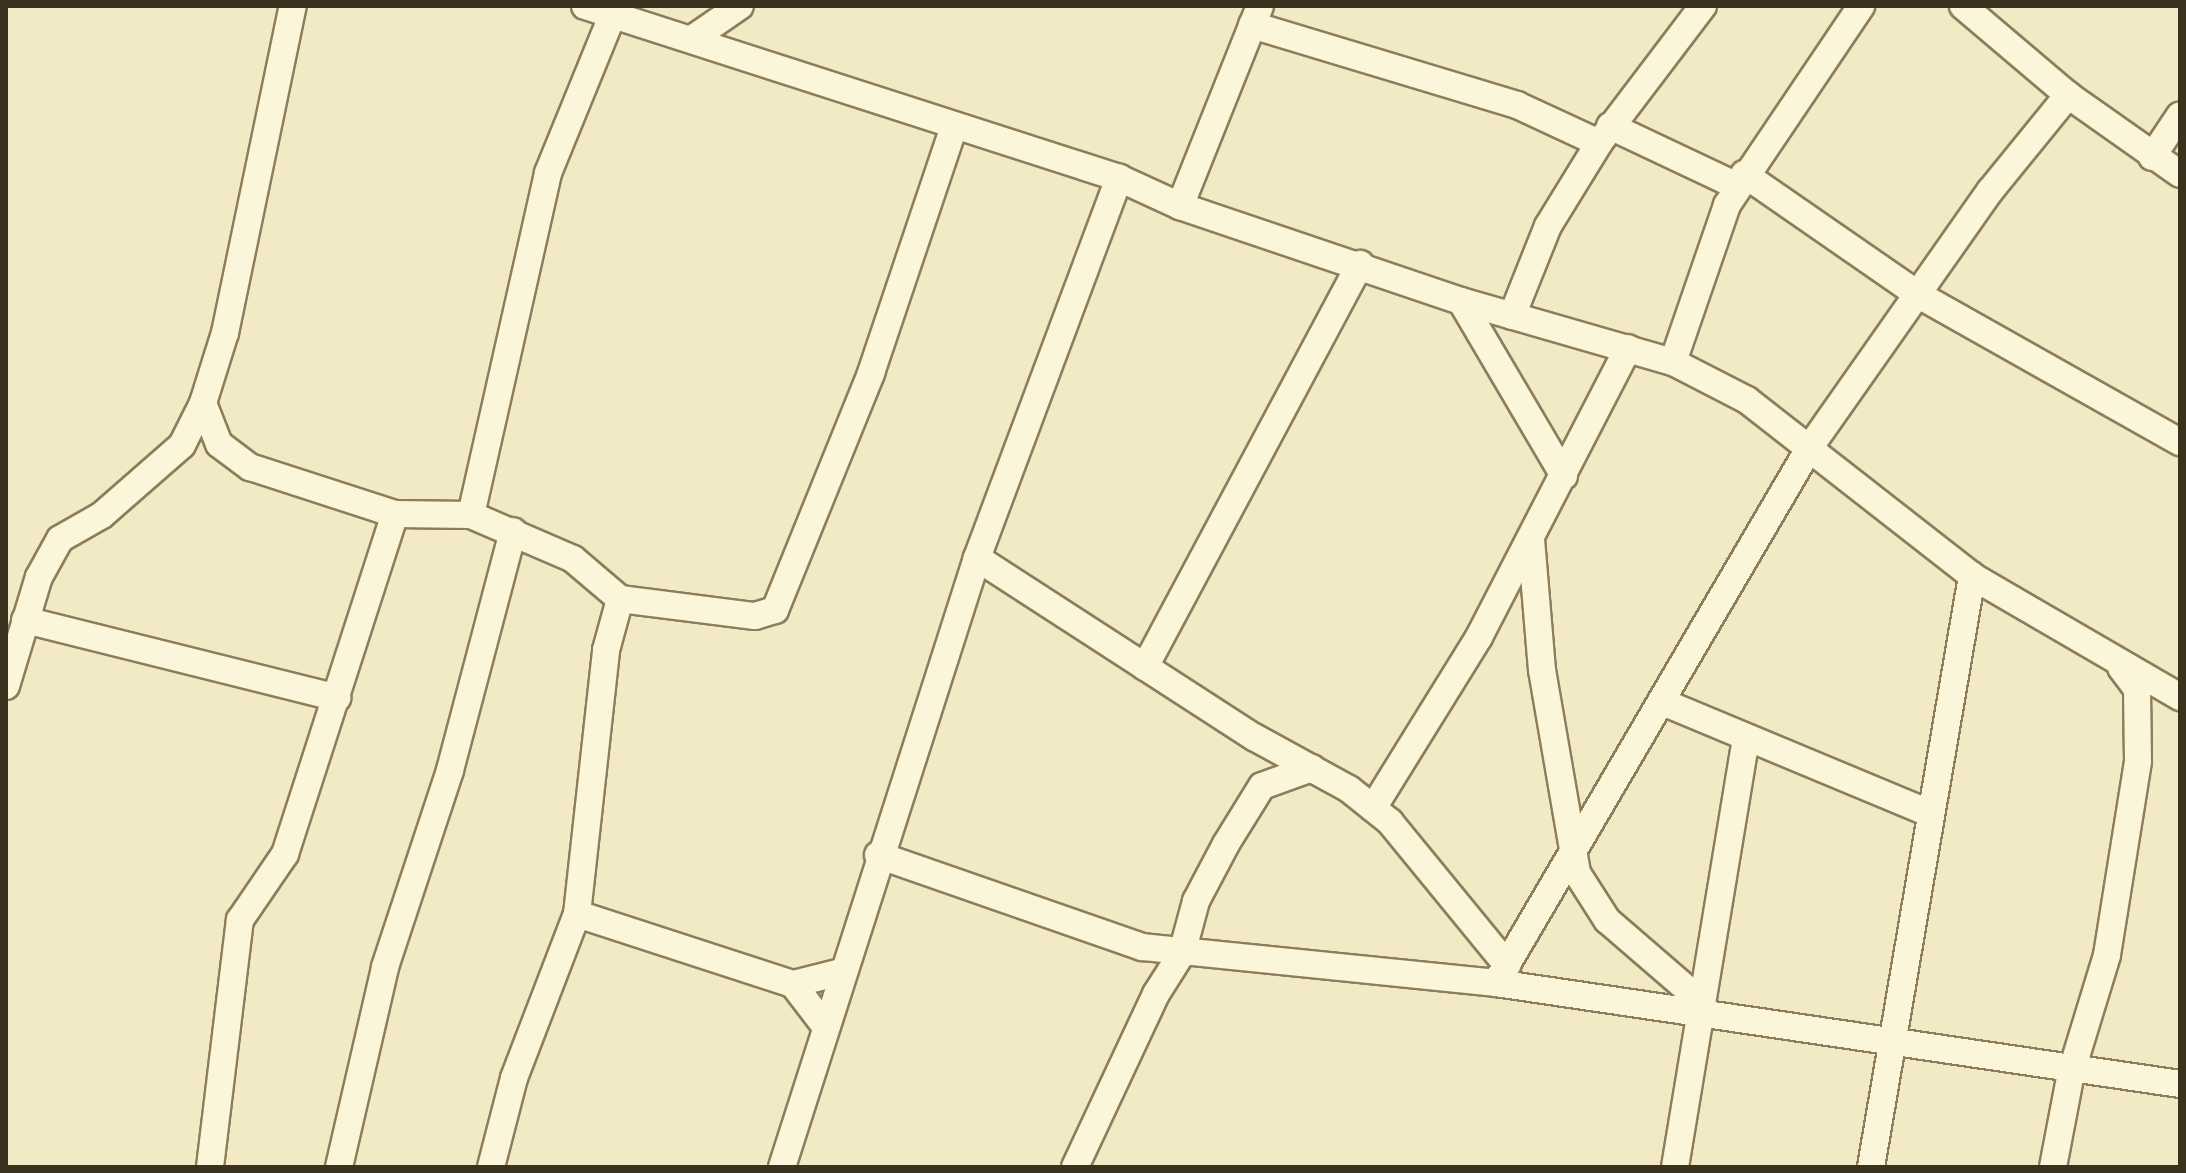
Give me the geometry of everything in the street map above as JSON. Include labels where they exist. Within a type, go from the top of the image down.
[{"type":"street","points":[[6,686],[25,620],[60,539],[102,515],[182,445],[203,403],[225,333],[293,6]]},
{"type":"street","points":[[585,6],[1119,178],[1180,206],[1360,264],[1461,301],[1673,362],[1715,381],[1810,447],[1972,576],[2118,665],[2173,694],[2140,726]]},
{"type":"street","points":[[1512,316],[1548,226],[1605,134],[1703,6]]},
{"type":"street","points":[[1673,362],[1741,180],[1861,6]]},
{"type":"street","points":[[1963,6],[2068,95],[2180,174]]},
{"type":"street","points":[[692,39],[733,12]]},
{"type":"street","points":[[733,12],[733,53]]},
{"type":"street","points":[[471,515],[548,173],[613,14]]},
{"type":"street","points":[[1180,206],[1256,16],[1741,180],[1917,294],[2180,442]]},
{"type":"street","points":[[1501,974],[1575,843],[1665,703],[1810,447],[1917,294],[2068,95]]},
{"type":"street","points":[[2152,157],[2180,115]]},
{"type":"street","points":[[203,403],[219,444],[250,467],[395,514],[471,515],[573,559],[620,599],[755,616],[775,610],[835,471],[954,126]]},
{"type":"street","points":[[782,1167],[878,855],[977,558],[1119,178]]},
{"type":"street","points":[[1145,667],[1360,264]]},
{"type":"street","points":[[1461,301],[1564,476]]},
{"type":"street","points":[[1373,808],[1531,539],[1628,348]]},
{"type":"street","points":[[210,1167],[240,920],[285,854],[395,514]]},
{"type":"street","points":[[339,1167],[385,967],[450,770],[513,531]]},
{"type":"street","points":[[1531,539],[1542,670],[1587,897],[1700,1006]]},
{"type":"street","points":[[977,558],[1254,737],[1312,768],[1373,808],[1501,974]]},
{"type":"street","points":[[1871,1167],[1888,1037],[1972,576]]},
{"type":"street","points":[[491,1167],[514,1078],[577,914],[606,650],[620,599]]},
{"type":"street","points":[[25,620],[337,698]]},
{"type":"street","points":[[2053,1167],[2071,1073],[2107,955],[2140,726],[2137,689],[2118,665]]},
{"type":"street","points":[[1665,703],[1929,813]]},
{"type":"street","points":[[1254,737],[1262,786]]},
{"type":"street","points":[[1675,1167],[1746,738]]},
{"type":"street","points":[[1075,1167],[1156,994],[1182,953],[1202,885],[1262,786],[1312,768]]},
{"type":"street","points":[[878,855],[1142,947],[1182,953],[1501,974],[1888,1037],[2071,1073],[2180,1084]]},
{"type":"street","points":[[577,914],[793,984],[841,972]]},
{"type":"street","points":[[793,984],[825,1026]]}]
